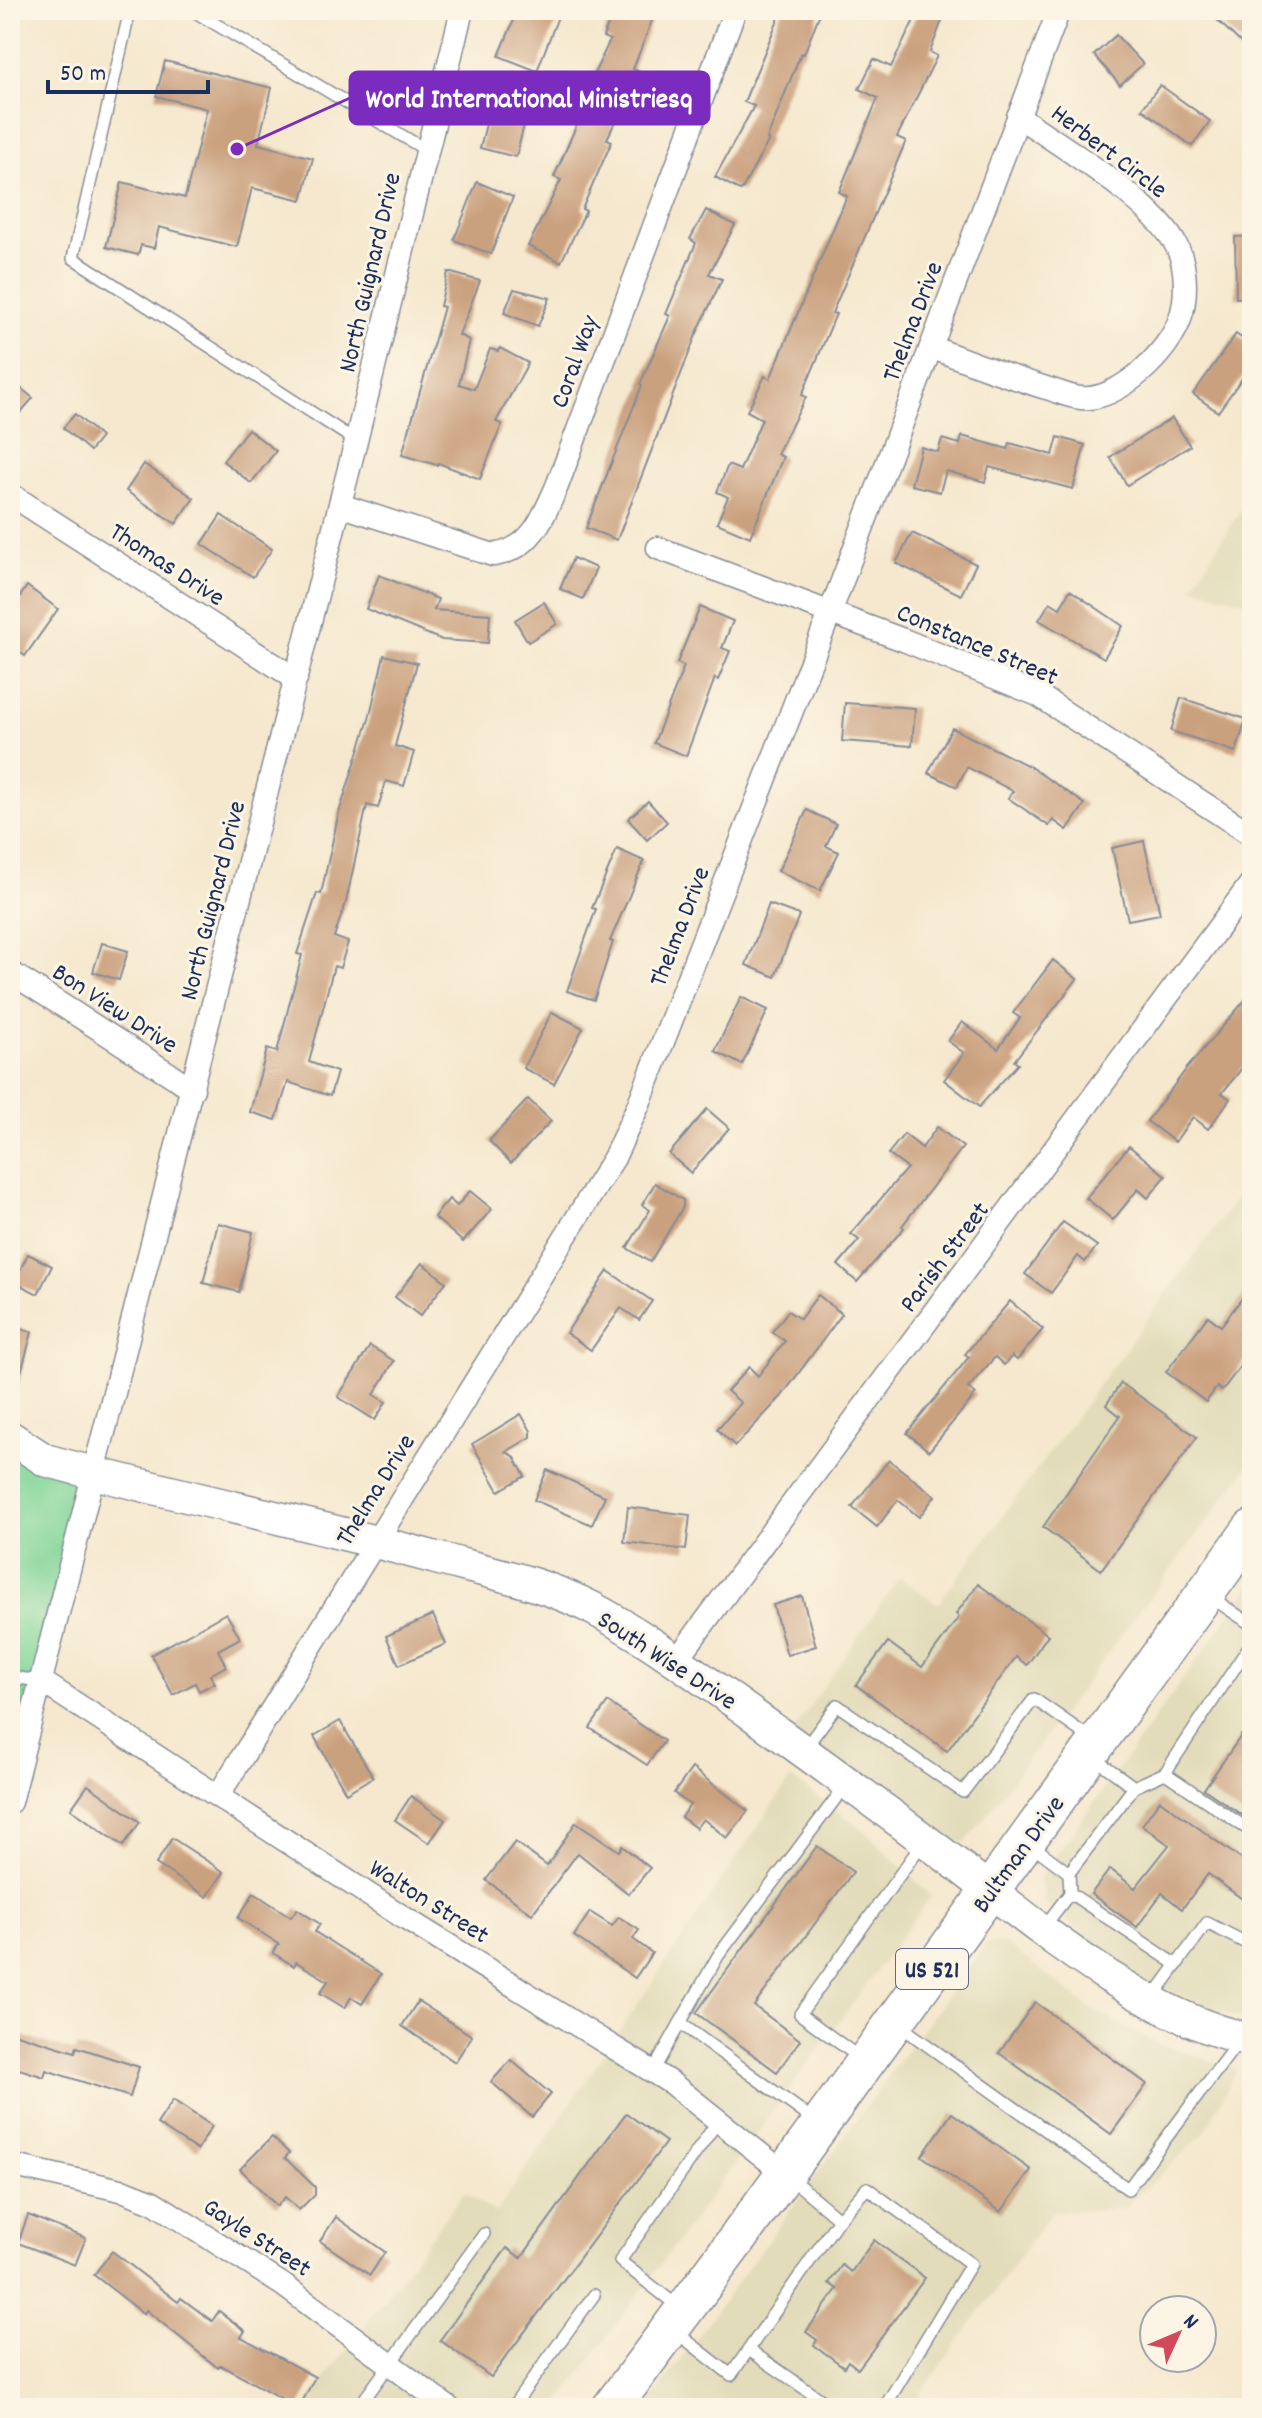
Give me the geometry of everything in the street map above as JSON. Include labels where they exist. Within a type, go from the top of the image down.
[{"type":"highway","name":"Bultman Drive","points":[[611,2408],[1252,1529]]},
{"type":"main road","name":"South Wise Drive","points":[[10,1437],[45,1460],[374,1540],[543,1587],[589,1607],[642,1636],[803,1750],[1085,1959],[1178,2016],[1247,2039]]},
{"type":"street","name":"North Guignard Drive","points":[[10,1802],[193,1089],[462,10]]},
{"type":"street","name":"Coral Way","points":[[340,505],[493,555],[509,553],[534,532],[557,486],[735,10]]},
{"type":"street","name":"Thelma Drive","points":[[218,1796],[374,1540],[614,1158],[638,1106],[830,613],[1059,10]]},
{"type":"street","name":"Herbert Circle","points":[[931,347],[1008,376],[1080,398],[1101,397],[1119,388],[1149,363],[1169,340],[1180,318],[1184,270],[1177,247],[1164,229],[1145,207],[1018,116]]},
{"type":"street","name":"Thomas Drive","points":[[10,494],[296,679]]},
{"type":"street","name":"Constance Street","points":[[658,548],[1038,695],[1252,835]]},
{"type":"street","name":"Parish Street","points":[[676,1661],[1252,882]]},
{"type":"street","name":"Bon View Drive","points":[[10,972],[193,1089]]},
{"type":"street","name":"Walton Street","points":[[41,1681],[406,1919],[653,2071],[784,2173]]},
{"type":"street","name":"Gayle Street","points":[[10,2165],[125,2191],[153,2202],[283,2285],[449,2408]]},
{"type":"lane","points":[[130,10],[73,258],[356,441]]},
{"type":"lane","points":[[192,10],[426,150]]},
{"type":"lane","points":[[1206,1594],[1252,1625]]},
{"type":"lane","points":[[1042,1928],[1070,1893],[1069,1873],[1134,1787],[1165,1773],[1252,1642]]},
{"type":"lane","points":[[10,1677],[41,1681]]},
{"type":"lane","points":[[803,1750],[837,1705],[963,1792],[1034,1699],[1134,1787]]},
{"type":"lane","points":[[1165,1773],[1252,1832]]},
{"type":"lane","points":[[653,2071],[718,1956],[847,1782]]},
{"type":"lane","points":[[865,2062],[800,2014],[925,1840]]},
{"type":"lane","points":[[1026,1840],[1069,1873]]},
{"type":"lane","points":[[1070,1893],[1177,1965]]},
{"type":"lane","points":[[1151,2000],[1207,1923],[1252,1946]]},
{"type":"lane","points":[[894,2021],[1128,2189],[1247,2039]]},
{"type":"lane","points":[[680,2023],[820,2124]]},
{"type":"lane","points":[[718,2121],[620,2261],[731,2375],[839,2219],[867,2188],[971,2264],[884,2408]]},
{"type":"lane","points":[[784,2173],[839,2219]]},
{"type":"lane","points":[[358,2408],[484,2234]]},
{"type":"lane","points":[[512,2408],[594,2295]]},
{"type":"lane","points":[[749,2350],[833,2408]]},
{"type":"shaded area","points":[[1252,492],[1252,603],[1192,587]]},
{"type":"shaded area","points":[[1252,1177],[1252,1461],[966,1842],[944,1842],[791,1734],[899,1578],[938,1604]]},
{"type":"shaded area","points":[[1252,1584],[1252,2019],[1232,2016],[1138,1978],[1045,1903],[1039,1879]]},
{"type":"shaded area","points":[[791,1778],[860,1827],[931,1896],[555,2408],[303,2408],[464,2192],[496,2213]]},
{"type":"shaded area","points":[[986,1943],[1006,1944],[1091,2009],[1155,2043],[1237,2069],[1204,2134],[1123,2209],[1052,2212],[910,2408],[645,2408]]},
{"type":"green space","points":[[10,1437],[95,1474],[10,1805]]},
{"type":"building","points":[[518,10],[550,10],[559,14],[537,71],[499,56]]},
{"type":"building","points":[[614,10],[656,10],[633,69],[639,72],[607,139],[612,141],[582,209],[586,211],[561,262],[528,246],[561,180],[554,177],[583,110],[594,112],[599,97],[586,91],[610,40],[603,37]]},
{"type":"building","points":[[782,10],[821,10],[804,54],[801,53],[769,140],[741,191],[715,177],[754,106],[744,102]]},
{"type":"building","points":[[919,10],[946,10],[930,52],[937,56],[897,137],[906,141],[832,313],[836,314],[802,395],[806,397],[777,454],[783,457],[750,537],[717,523],[728,497],[717,492],[728,465],[740,470],[762,419],[747,411],[765,376],[770,379],[847,196],[839,192],[878,98],[859,89],[874,59],[891,67]]},
{"type":"building","points":[[1207,10],[1252,10],[1252,30],[1240,42]]},
{"type":"building","points":[[1116,35],[1143,64],[1120,85],[1094,55]]},
{"type":"building","points":[[165,61],[272,88],[258,144],[313,158],[302,200],[252,188],[237,247],[159,227],[154,248],[141,245],[138,255],[106,247],[122,182],[185,198],[207,109],[156,96]]},
{"type":"building","points":[[1160,85],[1210,121],[1192,146],[1142,109]]},
{"type":"building","points":[[495,88],[531,97],[516,157],[480,148]]},
{"type":"building","points":[[477,182],[513,197],[491,254],[454,240]]},
{"type":"building","points":[[706,210],[735,225],[709,274],[722,279],[696,335],[617,540],[586,528],[640,384],[670,316],[666,314],[696,243],[690,239]]},
{"type":"building","points":[[1252,236],[1252,297],[1236,298],[1235,237]]},
{"type":"building","points":[[448,272],[480,281],[459,335],[469,340],[459,384],[474,389],[490,349],[498,351],[500,348],[528,363],[496,422],[502,424],[480,479],[438,463],[402,455],[444,307],[440,306]]},
{"type":"building","points":[[514,289],[550,298],[538,326],[504,313]]},
{"type":"building","points":[[1236,334],[1252,346],[1252,364],[1218,412],[1193,394]]},
{"type":"building","points":[[10,379],[33,398],[20,413],[10,405]]},
{"type":"building","points":[[75,414],[101,437],[90,451],[63,428]]},
{"type":"building","points":[[1172,418],[1190,446],[1127,485],[1110,457]]},
{"type":"building","points":[[248,429],[276,451],[251,483],[223,461]]},
{"type":"building","points":[[962,436],[1008,449],[1010,443],[1053,455],[1058,437],[1085,445],[1073,489],[989,467],[985,482],[946,471],[940,492],[911,485],[921,447],[938,452],[942,439],[960,444]]},
{"type":"building","points":[[144,464],[194,498],[176,524],[126,491]]},
{"type":"building","points":[[221,515],[272,549],[253,577],[202,544]]},
{"type":"building","points":[[912,533],[976,564],[961,595],[896,563]]},
{"type":"building","points":[[573,558],[596,568],[583,599],[560,589]]},
{"type":"building","points":[[379,575],[438,599],[434,610],[490,614],[488,643],[442,640],[366,609]]},
{"type":"building","points":[[27,586],[58,609],[25,656],[10,645],[10,591],[19,598]]},
{"type":"building","points":[[1070,590],[1123,626],[1104,658],[1039,620],[1050,602],[1060,608]]},
{"type":"building","points":[[544,602],[557,624],[528,642],[515,620]]},
{"type":"building","points":[[700,607],[733,621],[722,648],[730,651],[718,680],[715,678],[686,756],[654,743],[684,666],[677,663]]},
{"type":"building","points":[[384,655],[417,663],[395,746],[414,752],[404,786],[386,781],[378,808],[367,805],[346,902],[334,937],[348,942],[340,968],[334,966],[309,1062],[337,1072],[330,1096],[288,1082],[276,1120],[250,1112],[267,1049],[277,1052],[302,955],[297,954],[317,893],[321,894],[338,816],[369,719]]},
{"type":"building","points":[[1181,698],[1246,719],[1236,752],[1171,731]]},
{"type":"building","points":[[845,703],[915,708],[912,746],[842,741]]},
{"type":"building","points":[[952,728],[1029,766],[1085,804],[1067,830],[1053,820],[1049,826],[1008,798],[1013,791],[967,767],[957,787],[928,773]]},
{"type":"building","points":[[648,801],[667,822],[647,840],[628,819]]},
{"type":"building","points":[[807,810],[836,824],[826,846],[839,852],[820,891],[778,871]]},
{"type":"building","points":[[1144,841],[1160,914],[1128,920],[1112,848]]},
{"type":"building","points":[[617,849],[644,861],[610,941],[613,942],[594,1000],[567,991],[596,909],[592,908]]},
{"type":"building","points":[[769,904],[799,915],[775,977],[746,965]]},
{"type":"building","points":[[102,943],[128,951],[119,980],[93,972]]},
{"type":"building","points":[[1053,960],[1077,979],[1014,1061],[1018,1064],[979,1107],[944,1080],[964,1053],[948,1041],[962,1022],[998,1049],[1020,1018],[1013,1013]]},
{"type":"building","points":[[1252,992],[1252,1056],[1222,1093],[1230,1099],[1208,1129],[1193,1117],[1175,1142],[1147,1121]]},
{"type":"building","points":[[741,997],[768,1010],[742,1065],[715,1051]]},
{"type":"building","points":[[552,1012],[583,1028],[554,1084],[523,1068]]},
{"type":"building","points":[[528,1099],[551,1121],[511,1163],[489,1141]]},
{"type":"building","points":[[707,1109],[729,1128],[691,1173],[669,1154]]},
{"type":"building","points":[[937,1127],[963,1147],[902,1226],[904,1228],[857,1282],[838,1265],[859,1240],[851,1234],[907,1168],[888,1154],[904,1134],[922,1148]]},
{"type":"building","points":[[1129,1146],[1166,1176],[1148,1198],[1138,1189],[1113,1220],[1086,1198]]},
{"type":"building","points":[[655,1183],[683,1200],[683,1207],[650,1262],[627,1248],[650,1210],[642,1205]]},
{"type":"building","points":[[470,1191],[492,1209],[463,1242],[434,1217],[449,1199],[457,1206]]},
{"type":"building","points":[[1063,1222],[1097,1246],[1085,1262],[1078,1256],[1051,1293],[1025,1274]]},
{"type":"building","points":[[218,1223],[253,1232],[239,1292],[203,1283]]},
{"type":"building","points":[[28,1254],[52,1266],[38,1294],[14,1282]]},
{"type":"building","points":[[422,1263],[446,1282],[420,1316],[395,1297]]},
{"type":"building","points":[[608,1271],[652,1301],[639,1320],[621,1308],[591,1350],[566,1333]]},
{"type":"building","points":[[1252,1285],[1252,1350],[1222,1391],[1217,1387],[1206,1402],[1166,1372],[1208,1316],[1221,1326]]},
{"type":"building","points":[[818,1295],[842,1314],[781,1397],[735,1446],[717,1429],[741,1403],[727,1391],[749,1367],[758,1376],[785,1341],[772,1332],[788,1311],[800,1319]]},
{"type":"building","points":[[1010,1301],[1043,1329],[1017,1360],[1012,1356],[1004,1365],[995,1357],[968,1388],[976,1394],[929,1451],[907,1433],[969,1357],[965,1354]]},
{"type":"building","points":[[10,1326],[32,1332],[15,1395],[10,1394]]},
{"type":"building","points":[[370,1346],[394,1361],[374,1395],[386,1402],[375,1420],[338,1397]]},
{"type":"building","points":[[1121,1383],[1197,1437],[1101,1570],[1043,1527],[1120,1416],[1106,1405]]},
{"type":"building","points":[[521,1414],[531,1437],[506,1452],[514,1456],[525,1476],[499,1491],[472,1444]]},
{"type":"building","points":[[889,1460],[935,1496],[919,1517],[898,1500],[877,1527],[852,1507]]},
{"type":"building","points":[[547,1470],[605,1496],[592,1525],[534,1500]]},
{"type":"building","points":[[628,1507],[690,1515],[686,1550],[624,1542]]},
{"type":"building","points":[[978,1584],[1048,1635],[1027,1665],[1016,1657],[947,1751],[856,1685],[888,1642],[922,1667],[959,1617],[956,1614]]},
{"type":"building","points":[[802,1596],[816,1646],[787,1655],[773,1605]]},
{"type":"building","points":[[226,1613],[240,1638],[218,1650],[226,1666],[210,1675],[215,1683],[199,1691],[195,1683],[173,1695],[151,1655]]},
{"type":"building","points":[[433,1615],[446,1644],[399,1665],[386,1636]]},
{"type":"building","points":[[608,1702],[664,1741],[647,1765],[590,1728]]},
{"type":"building","points":[[1252,1720],[1252,1822],[1204,1789]]},
{"type":"building","points":[[340,1721],[373,1777],[346,1793],[314,1736]]},
{"type":"building","points":[[692,1768],[748,1811],[727,1838],[703,1819],[696,1828],[681,1817],[690,1805],[674,1793]]},
{"type":"building","points":[[88,1785],[140,1822],[123,1846],[71,1809]]},
{"type":"building","points":[[411,1796],[445,1820],[429,1843],[395,1820]]},
{"type":"building","points":[[1160,1800],[1252,1867],[1252,1906],[1208,1874],[1182,1909],[1162,1893],[1137,1927],[1091,1894],[1110,1869],[1135,1888],[1169,1845],[1142,1825]]},
{"type":"building","points":[[576,1822],[619,1851],[622,1846],[650,1868],[629,1894],[578,1853],[532,1914],[486,1880],[515,1842],[547,1866]]},
{"type":"building","points":[[172,1838],[224,1872],[207,1897],[156,1864]]},
{"type":"building","points":[[817,1846],[853,1872],[754,2006],[800,2040],[777,2072],[696,2013]]},
{"type":"building","points":[[254,1893],[291,1917],[297,1909],[320,1924],[315,1932],[381,1974],[362,2004],[351,1997],[345,2008],[320,1993],[328,1981],[296,1962],[294,1966],[273,1953],[279,1944],[238,1918]]},
{"type":"building","points":[[590,1912],[612,1926],[619,1917],[639,1930],[633,1939],[652,1953],[635,1978],[574,1936]]},
{"type":"building","points":[[418,2001],[472,2036],[455,2062],[402,2026]]},
{"type":"building","points":[[1035,2002],[1147,2084],[1111,2134],[999,2053]]},
{"type":"building","points":[[10,2032],[75,2052],[77,2047],[139,2067],[130,2097],[46,2070],[44,2077],[10,2066]]},
{"type":"building","points":[[511,2060],[551,2094],[532,2117],[491,2082]]},
{"type":"building","points":[[173,2100],[212,2126],[197,2150],[157,2124]]},
{"type":"building","points":[[626,2113],[666,2142],[491,2377],[440,2340],[507,2248],[521,2258]]},
{"type":"building","points":[[952,2113],[1031,2170],[1001,2212],[922,2156]]},
{"type":"building","points":[[272,2137],[289,2153],[285,2158],[315,2187],[315,2194],[299,2210],[285,2197],[277,2206],[240,2169]]},
{"type":"building","points":[[28,2215],[86,2238],[75,2265],[18,2243]]},
{"type":"building","points":[[336,2217],[385,2252],[370,2275],[320,2241]]},
{"type":"building","points":[[874,2240],[925,2278],[858,2369],[848,2361],[844,2367],[814,2345],[817,2340],[806,2332],[837,2289],[829,2283],[842,2265],[851,2272]]},
{"type":"building","points":[[112,2251],[178,2302],[181,2298],[212,2321],[219,2311],[245,2331],[241,2337],[315,2377],[299,2408],[220,2365],[218,2368],[146,2310],[144,2314],[94,2275]]},
{"type":"place","name":"World International Ministriesq","points":[[237,149]]}]
